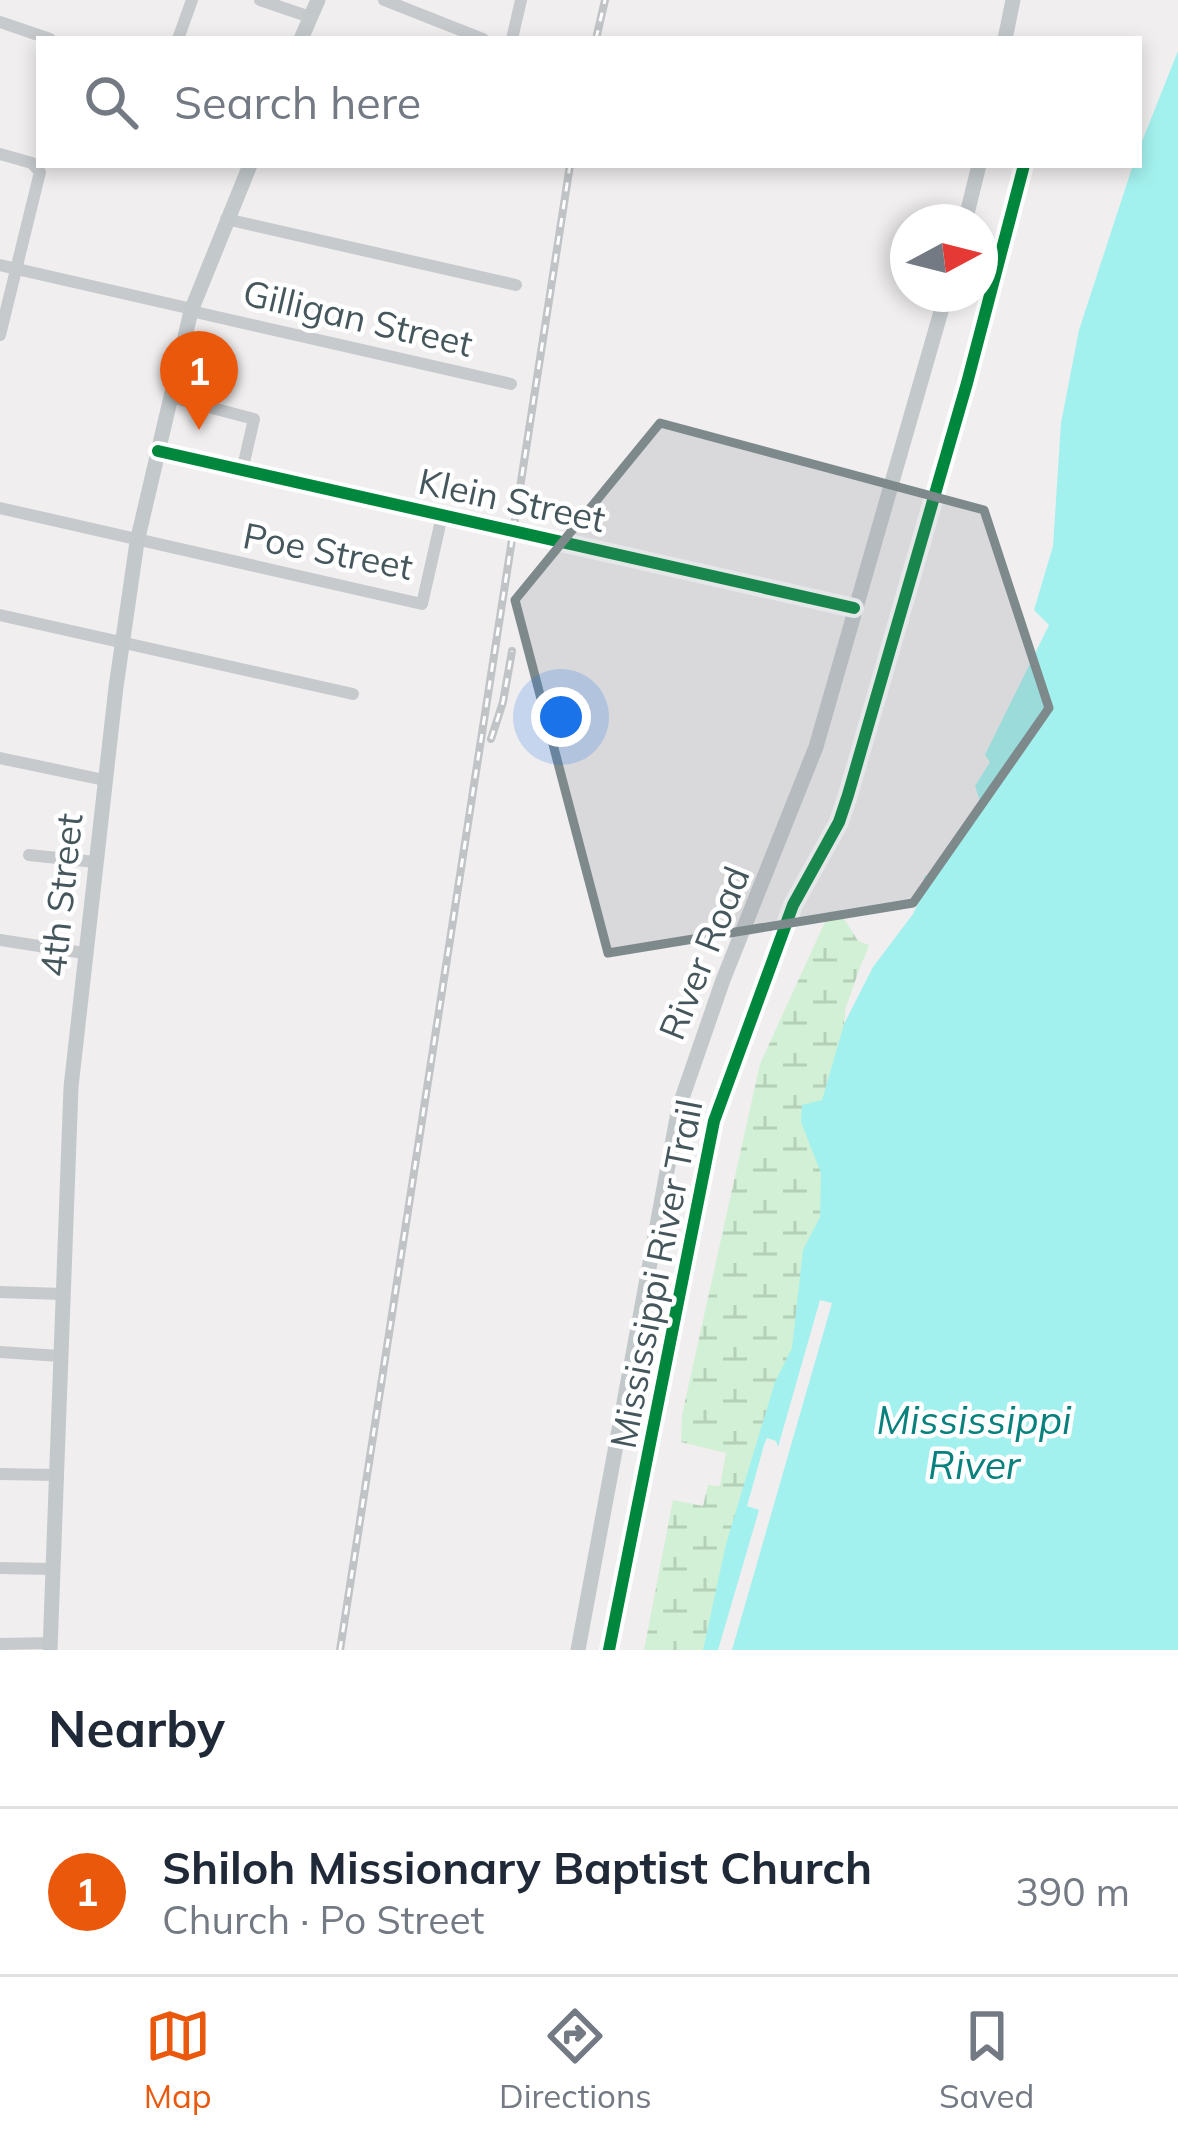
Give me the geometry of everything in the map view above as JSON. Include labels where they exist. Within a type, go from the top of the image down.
[{"type":"main road","points":[[302,36],[318,0]]},
{"type":"main road","points":[[1006,36],[1012,0]]},
{"type":"main road","name":"4th Street","points":[[51,1647],[71,1088],[122,641],[137,542],[192,310],[249,168]]},
{"type":"main road","points":[[969,204],[978,168]]},
{"type":"main road","name":"River Road","points":[[578,1650],[679,1107],[723,980],[816,747],[941,312]]},
{"type":"street","points":[[179,36],[192,0]]},
{"type":"street","points":[[260,0],[310,17]]},
{"type":"street","points":[[384,0],[475,36]]},
{"type":"street","points":[[513,36],[521,0]]},
{"type":"street","points":[[0,22],[41,36]]},
{"type":"street","points":[[0,154],[36,168]]},
{"type":"street","points":[[0,335],[40,172],[36,168]]},
{"type":"street","points":[[226,219],[516,285]]},
{"type":"street","name":"Gilligan Street","points":[[0,265],[512,384]]},
{"type":"street","points":[[171,397],[254,419],[242,471]]},
{"type":"street","name":"Klein Street","points":[[158,451],[854,608]]},
{"type":"street","points":[[0,508],[137,542]]},
{"type":"street","name":"Poe Street","points":[[137,542],[422,604],[442,516]]},
{"type":"street","points":[[0,615],[352,694]]},
{"type":"street","points":[[0,758],[104,780]]},
{"type":"street","points":[[29,855],[95,862]]},
{"type":"street","points":[[0,940],[84,953]]},
{"type":"street","points":[[0,1292],[63,1294]]},
{"type":"street","points":[[0,1352],[60,1357]]},
{"type":"street","points":[[0,1474],[56,1474]]},
{"type":"street","points":[[0,1568],[53,1569]]},
{"type":"street","points":[[0,1643],[51,1647]]},
{"type":"highlighted area","points":[[660,423],[984,510],[1049,708],[913,903],[608,953],[515,600]]},
{"type":"green space","points":[[830,911],[841,914],[858,941],[869,945],[846,1007],[842,1166],[713,1650],[644,1650],[673,1500],[703,1506],[708,1485],[720,1486],[726,1453],[681,1442],[682,1415],[760,1064]]},
{"type":"water","name":"Mississippi River","points":[[1178,51],[1178,1650],[703,1650],[726,1544],[775,1382],[792,1348],[803,1250],[820,1217],[821,1173],[801,1122],[802,1105],[822,1100],[857,980],[902,923],[1049,625],[1034,610],[1053,546],[1061,423],[1079,330],[1132,168],[1142,168],[1142,141]]},
{"type":"pier","points":[[983,752],[990,762],[975,786],[980,801],[929,878],[920,870],[942,827],[960,806],[960,792]]},
{"type":"pier","points":[[917,877],[928,884],[913,914],[873,967],[844,1024],[862,962],[897,920]]},
{"type":"pier","points":[[820,1300],[832,1303],[732,1650],[718,1650],[759,1510],[747,1506],[764,1445],[767,1438],[778,1447]]},
{"type":"railway","points":[[597,36],[605,0]]},
{"type":"railway","points":[[340,1650],[570,168]]},
{"type":"railway","points":[[491,739],[512,651]]},
{"type":"cycle path","name":"Mississippi River Trail","points":[[609,1650],[714,1121],[793,905],[839,822],[848,795],[967,383],[1023,168]]},
{"type":"cycle path","points":[[158,451],[854,608]]},
{"type":"place","name":"Shiloh Missionary Baptist Church","points":[[199,430]]}]
